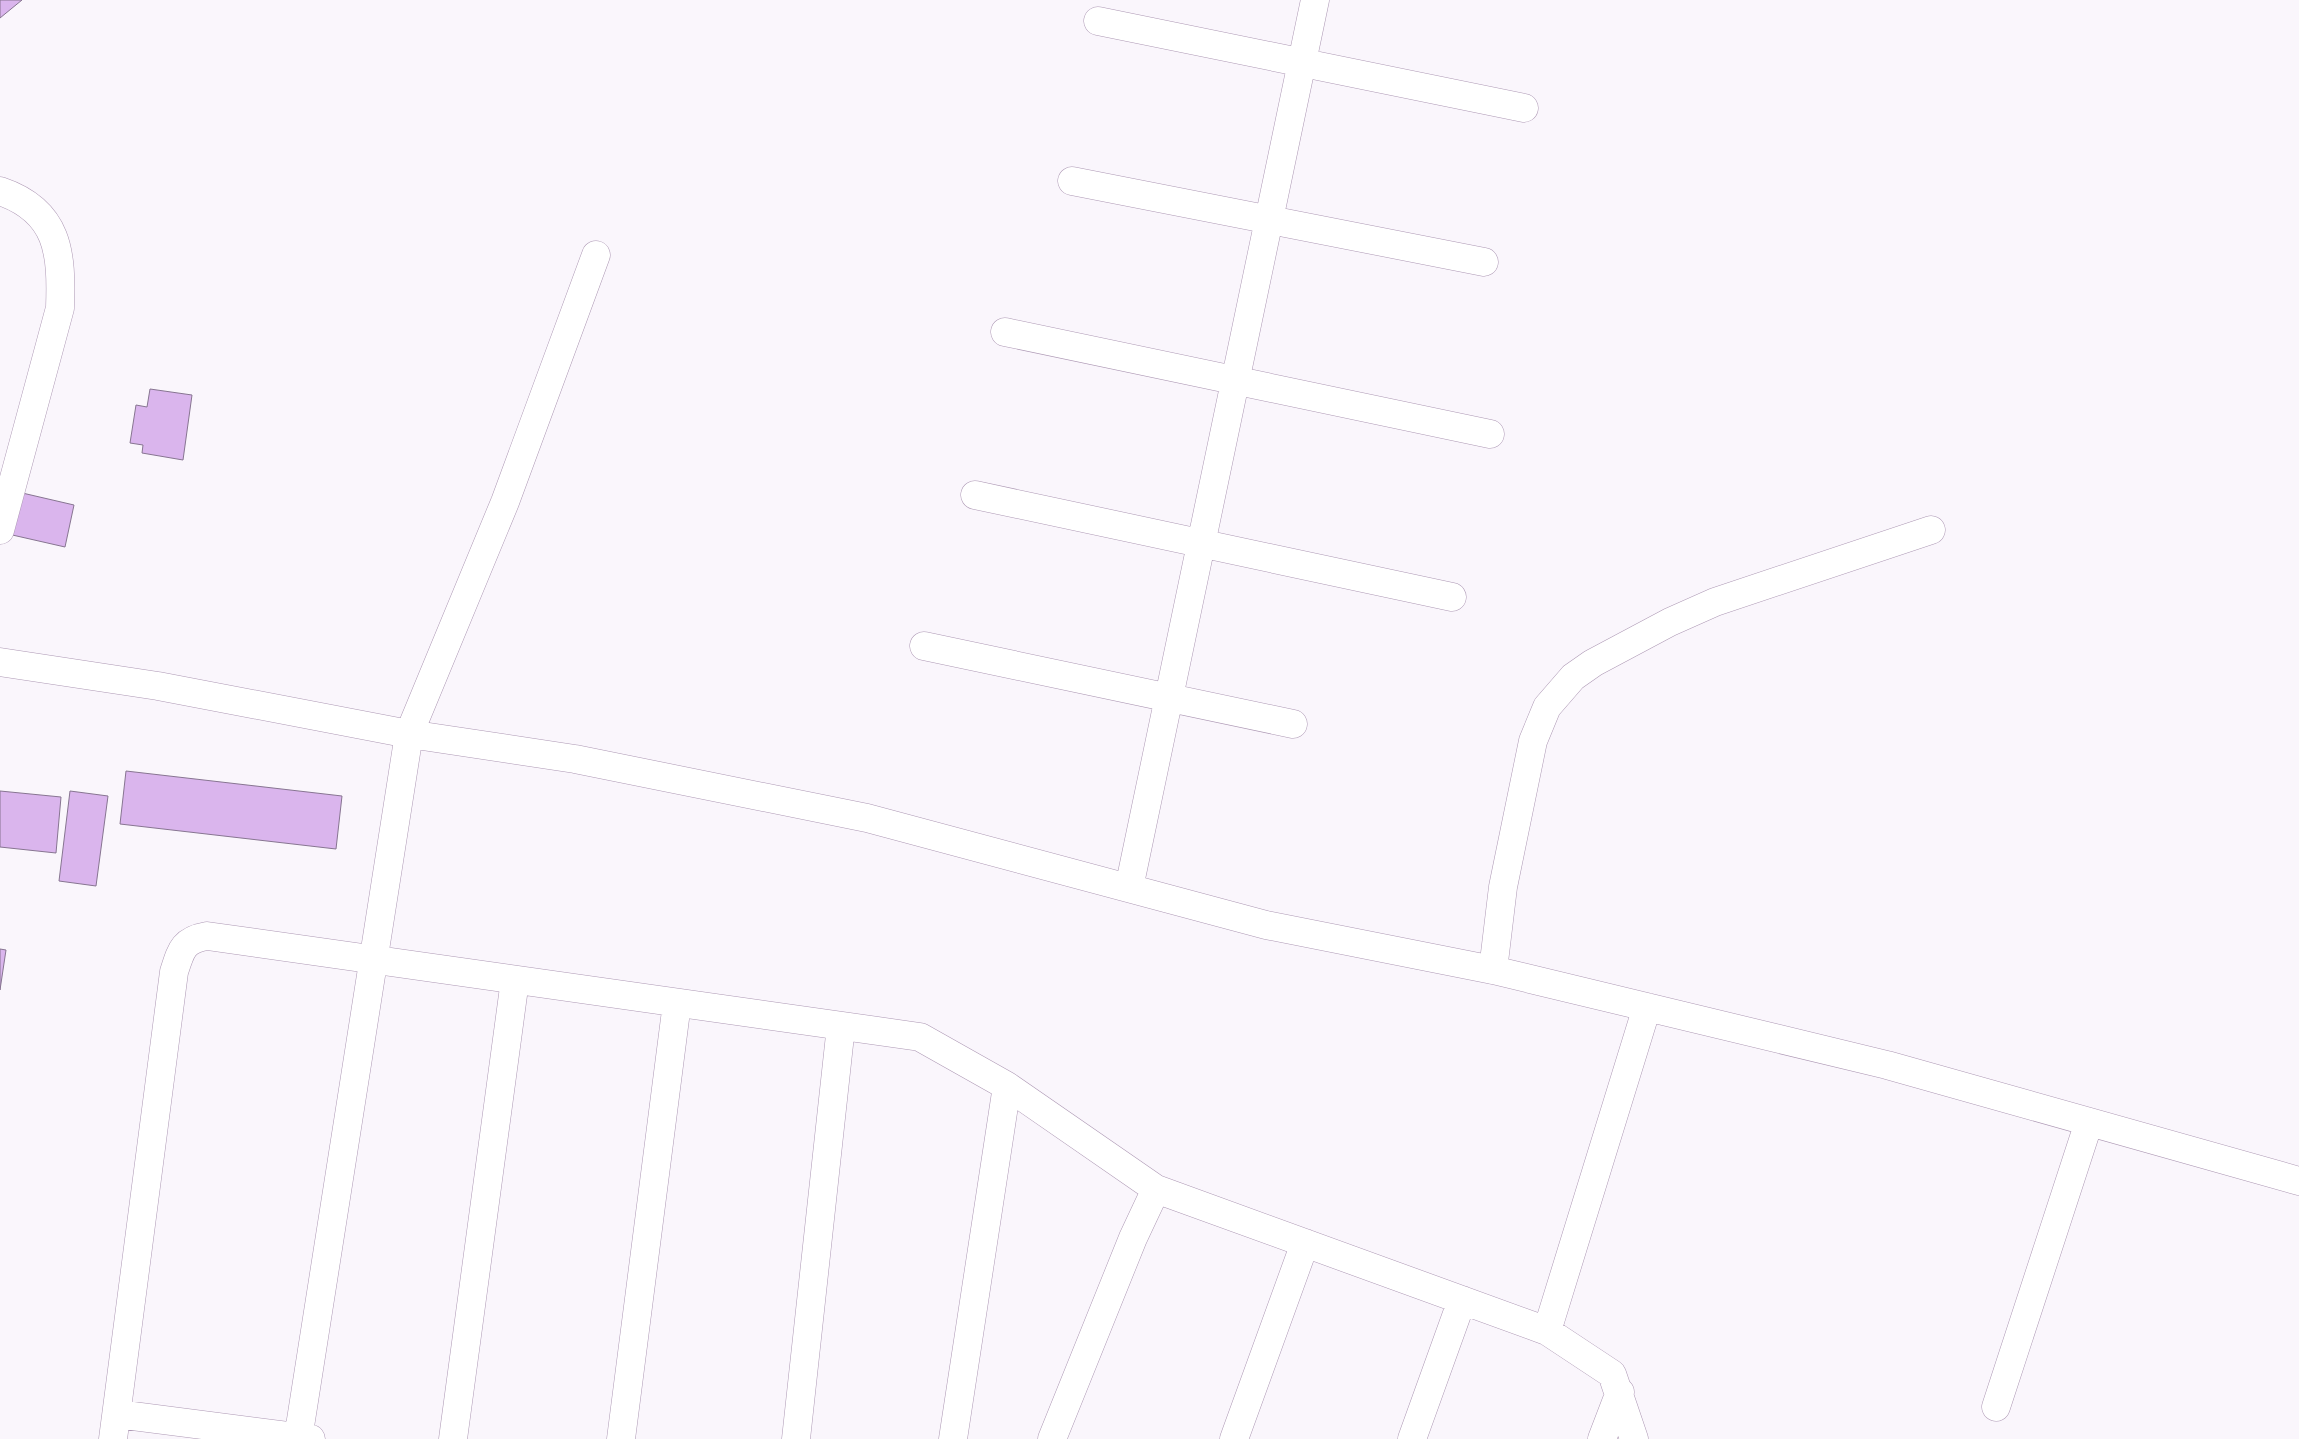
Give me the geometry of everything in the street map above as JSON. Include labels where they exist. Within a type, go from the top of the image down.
[{"type":"street","points":[[1129,888],[1315,0]]},
{"type":"street","points":[[1098,21],[1524,108]]},
{"type":"street","points":[[1072,181],[1484,262]]},
{"type":"street","points":[[0,191],[40,212],[54,239],[61,273],[60,308],[0,530]]},
{"type":"street","points":[[596,254],[505,502],[409,734],[373,960],[302,1438],[115,1426],[173,982],[181,950],[193,938],[207,936],[373,960],[841,1026],[920,1038],[1007,1086],[1156,1189],[1547,1331],[1612,1374],[1620,1392],[1634,1439]]},
{"type":"street","points":[[1005,332],[1490,434]]},
{"type":"street","points":[[975,494],[1452,597]]},
{"type":"street","points":[[1493,970],[1503,887],[1533,741],[1546,707],[1573,677],[1593,663],[1670,622],[1715,602],[1931,530]]},
{"type":"street","points":[[924,646],[1293,724]]},
{"type":"street","points":[[0,662],[158,686],[409,734],[575,759],[867,818],[1266,925],[1493,970],[1887,1065],[2299,1181]]},
{"type":"street","points":[[453,1439],[515,980]]},
{"type":"street","points":[[621,1439],[677,1003]]},
{"type":"street","points":[[1547,1331],[1647,1007]]},
{"type":"street","points":[[796,1439],[841,1026]]},
{"type":"street","points":[[953,1439],[1007,1086]]},
{"type":"street","points":[[1996,1407],[2089,1122]]},
{"type":"street","points":[[1052,1439],[1133,1238],[1156,1189]]},
{"type":"street","points":[[1234,1439],[1304,1243]]},
{"type":"street","points":[[1412,1439],[1462,1300]]},
{"type":"street","points":[[1602,1439],[1620,1392]]},
{"type":"building","points":[[0,0],[22,0],[0,18]]},
{"type":"building","points":[[150,389],[192,395],[183,460],[142,453],[143,445],[130,443],[136,405],[147,407]]},
{"type":"building","points":[[18,492],[74,505],[65,547],[8,534]]},
{"type":"building","points":[[126,771],[342,796],[336,849],[120,824]]},
{"type":"building","points":[[0,791],[61,797],[56,853],[0,847]]},
{"type":"building","points":[[70,791],[108,796],[96,886],[59,881]]},
{"type":"building","points":[[0,949],[6,950],[0,990]]}]
